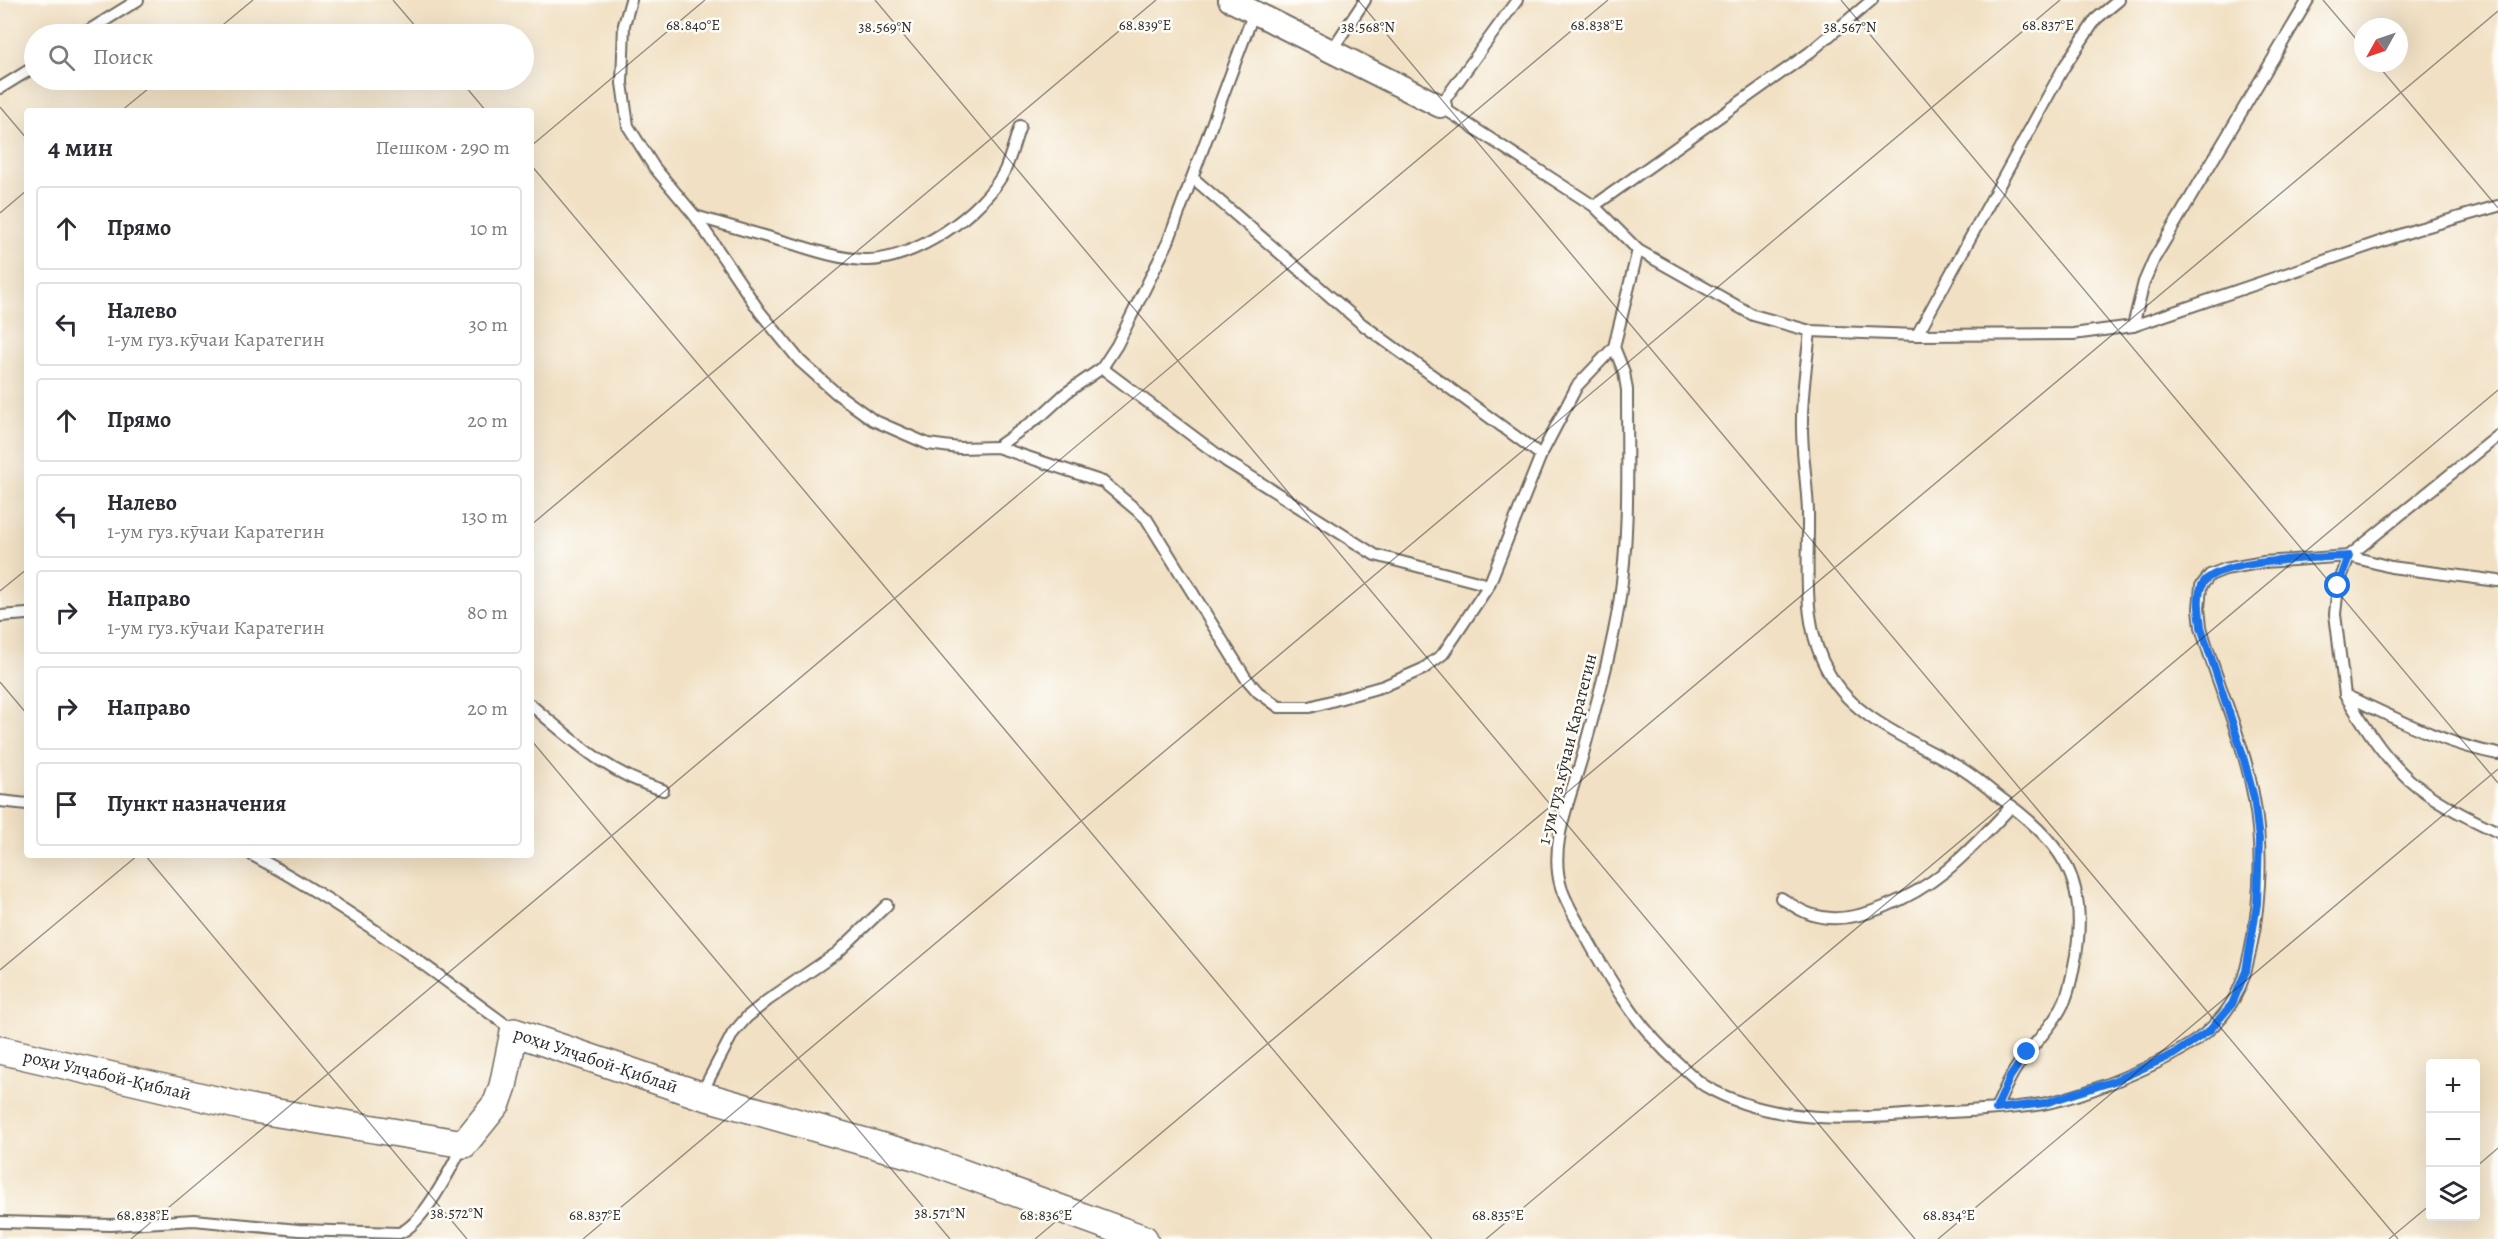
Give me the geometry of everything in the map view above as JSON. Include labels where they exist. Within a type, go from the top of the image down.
[{"type":"street","points":[[1230,0],[1440,106]]},
{"type":"street","name":"роҳи Улҷабой-Қиблаӣ","points":[[0,1050],[254,1109],[464,1144],[497,1103],[504,1086],[514,1032],[700,1095],[918,1157],[1144,1239]]},
{"type":"lane","points":[[99,24],[138,0]]},
{"type":"lane","points":[[631,0],[624,25],[622,82],[624,111],[628,126],[654,167],[695,216],[760,312],[800,361],[836,393],[873,420],[928,444],[959,448],[997,447],[1103,482],[1146,518],[1245,677],[1258,692],[1279,707],[1310,707],[1384,686],[1423,669],[1443,654],[1489,585],[1541,455],[1576,386],[1614,347],[1638,250]]},
{"type":"lane","points":[[1331,51],[1365,0]]},
{"type":"lane","points":[[1517,0],[1440,106],[1594,206],[1638,250],[1753,315],[1810,332],[1917,335],[2073,334],[2133,326],[2415,230],[2498,206]]},
{"type":"lane","points":[[1594,206],[1809,53],[1872,0]]},
{"type":"lane","points":[[1917,335],[2064,67],[2096,20],[2119,0]]},
{"type":"lane","points":[[2133,326],[2144,282],[2154,259],[2308,0]]},
{"type":"lane","points":[[997,447],[1102,368],[1135,313],[1168,242],[1254,12]]},
{"type":"lane","points":[[0,88],[24,73]]},
{"type":"lane","points":[[695,216],[836,257],[865,261],[893,256],[931,241],[978,206],[994,188],[1005,169],[1020,126]]},
{"type":"lane","points":[[1193,178],[1362,324],[1541,455]]},
{"type":"lane","points":[[1810,332],[1802,420],[1808,512],[1808,598],[1811,628],[1820,657],[1841,692],[1865,714],[1961,767],[2012,806],[2046,836],[2067,864],[2076,890],[2081,926],[2072,977],[2065,1000],[2053,1022],[2017,1066],[1996,1109]]},
{"type":"lane","name":"1-ум гуз.кӯчаи Каратегин","points":[[1614,347],[1624,372],[1627,390],[1626,552],[1618,609],[1561,830],[1558,859],[1561,886],[1575,918],[1631,1012],[1658,1045],[1702,1084],[1732,1099],[1772,1112],[1833,1119],[1996,1109],[2045,1103],[2114,1081],[2174,1054],[2210,1030],[2232,1004],[2246,971],[2257,904],[2259,839],[2254,798],[2242,752],[2201,627],[2199,608],[2201,586],[2210,575],[2216,572],[2264,562],[2349,556]]},
{"type":"lane","points":[[1102,368],[1226,461],[1375,555],[1489,585]]},
{"type":"lane","points":[[2498,436],[2349,556],[2338,586],[2335,614],[2345,695],[2372,738],[2416,785],[2438,801],[2498,832]]},
{"type":"lane","points":[[2349,556],[2391,567],[2498,581]]},
{"type":"lane","points":[[0,616],[24,614]]},
{"type":"lane","points":[[2345,695],[2434,736],[2471,749],[2498,754]]},
{"type":"lane","points":[[534,707],[605,766],[626,777],[663,790]]},
{"type":"lane","points":[[0,801],[24,804]]},
{"type":"lane","points":[[1781,898],[1800,911],[1820,917],[1838,919],[1865,915],[1921,891],[1945,873],[2012,806]]},
{"type":"lane","points":[[258,858],[303,882],[390,939],[514,1032]]},
{"type":"lane","points":[[700,1095],[733,1033],[747,1017],[837,953],[887,905]]},
{"type":"lane","points":[[0,1222],[111,1225],[194,1220],[298,1230],[399,1233],[405,1231],[417,1220],[444,1181],[464,1144]]},
{"type":"route","points":[[2027,1052],[2010,1077],[1996,1109],[2045,1103],[2114,1081],[2174,1054],[2210,1030],[2232,1004],[2246,971],[2257,904],[2259,839],[2254,798],[2242,752],[2201,627],[2199,608],[2201,586],[2210,575],[2225,569],[2264,562],[2349,556],[2338,586]]}]
